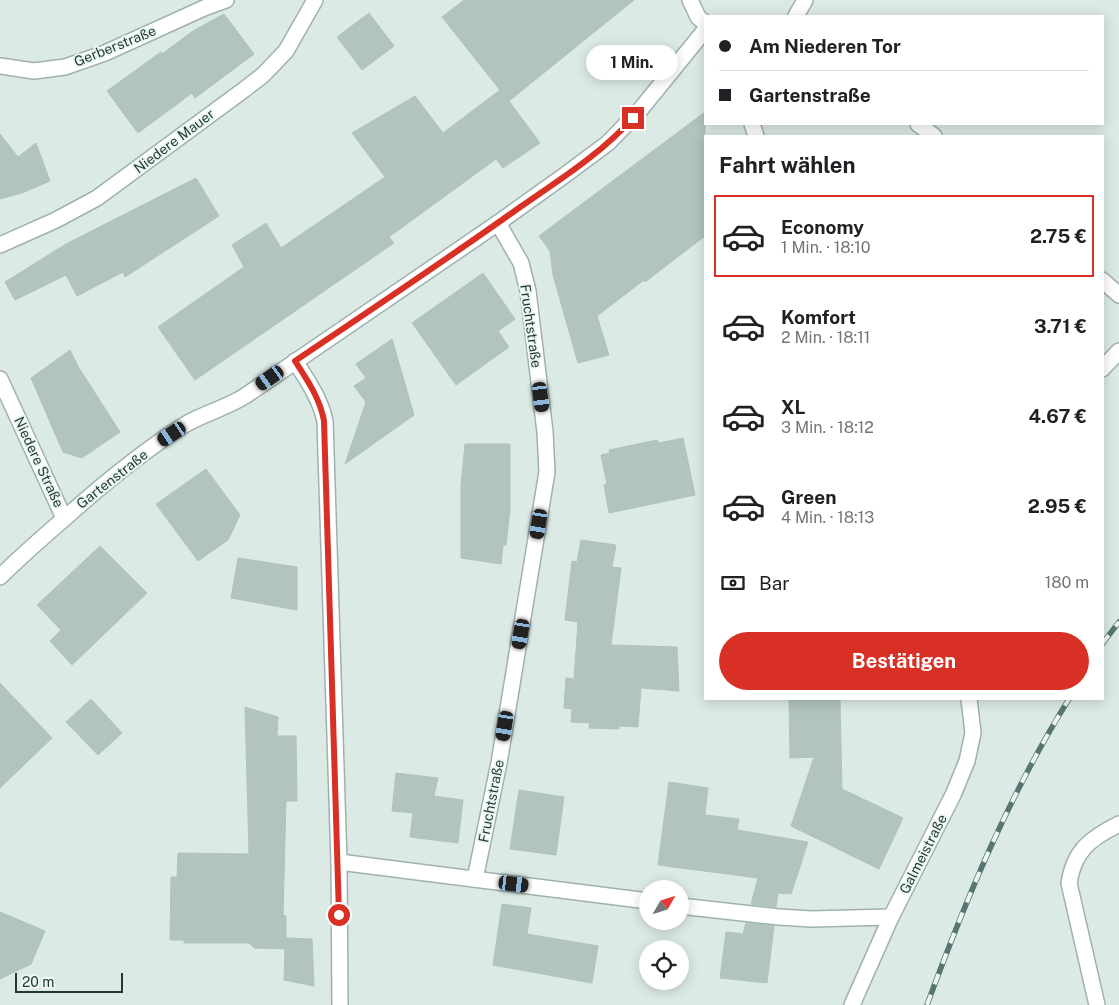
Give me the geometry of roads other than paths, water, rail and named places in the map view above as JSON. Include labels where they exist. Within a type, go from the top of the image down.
[{"type":"street","name":"Gerberstraße","points":[[0,66],[34,71],[65,67],[105,53],[226,0]]},
{"type":"street","name":"Niedere Mauer","points":[[0,245],[56,220],[97,198],[245,89],[263,75],[286,51],[316,0]]},
{"type":"street","points":[[690,0],[698,17],[704,22]]},
{"type":"street","points":[[797,15],[805,0]]},
{"type":"street","name":"Gartenstraße","points":[[0,577],[25,552],[96,489],[184,426],[196,418],[223,408],[240,399],[498,224],[572,170],[625,127],[704,31]]},
{"type":"street","points":[[919,125],[933,135]]},
{"type":"street","name":"Fruchtstraße","points":[[476,879],[499,763],[547,472],[545,432],[528,291],[521,263],[498,224]]},
{"type":"street","points":[[1104,282],[1119,295]]},
{"type":"street","points":[[1104,367],[1119,351]]},
{"type":"street","points":[[295,361],[322,406],[324,421],[339,862],[340,1005]]},
{"type":"street","name":"Niedere Straße","points":[[0,379],[64,518]]},
{"type":"street","name":"Galmeistraße","points":[[852,1005],[891,917],[953,795],[967,761],[973,733],[969,700]]},
{"type":"street","points":[[1097,1005],[1070,883],[1073,868],[1081,851],[1100,834],[1119,824]]},
{"type":"street","points":[[339,862],[639,901]]},
{"type":"street","points":[[689,907],[779,918],[891,917]]},
{"type":"railway","points":[[1104,641],[1119,622]]},
{"type":"railway","points":[[927,1005],[957,926],[990,848],[1027,772],[1068,700]]}]
